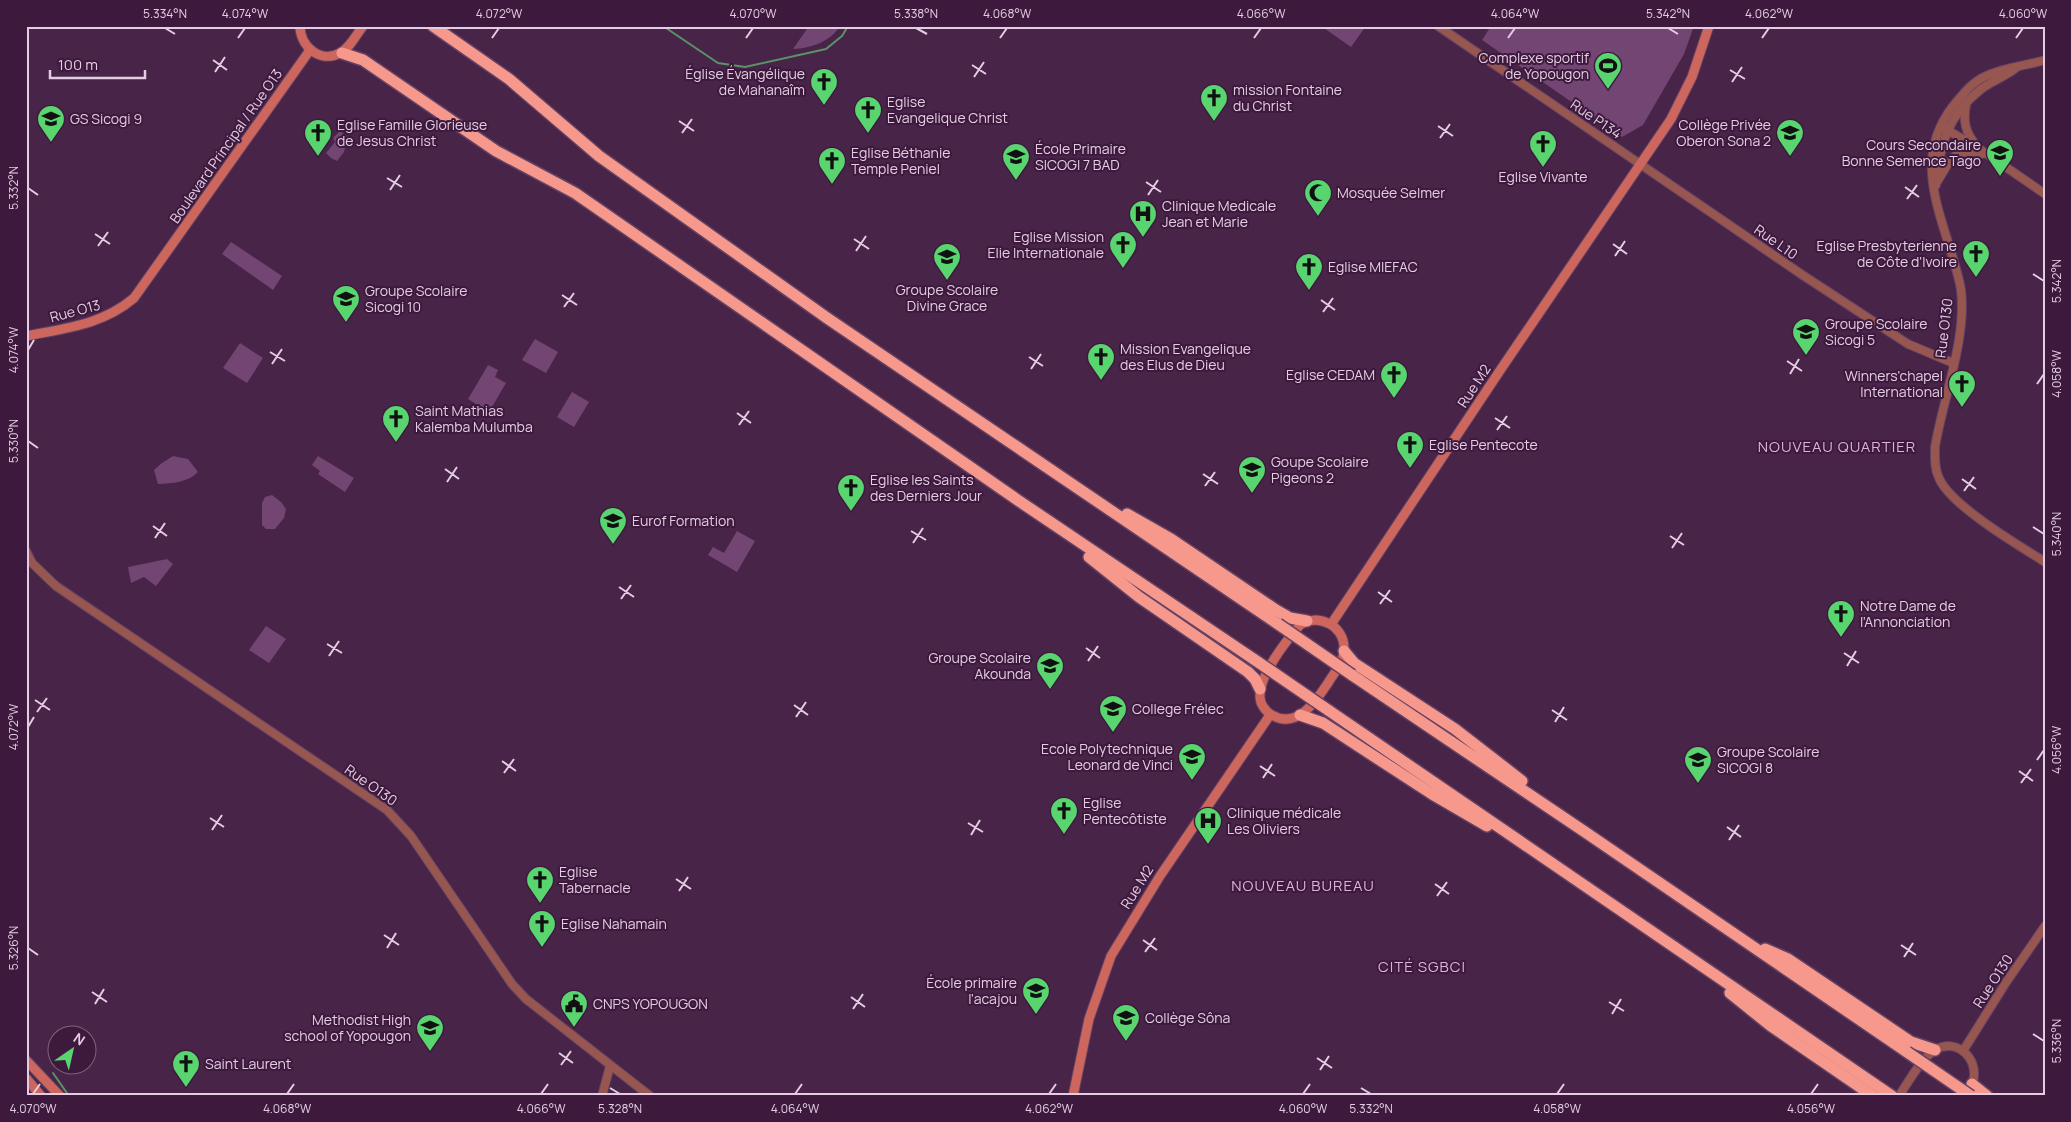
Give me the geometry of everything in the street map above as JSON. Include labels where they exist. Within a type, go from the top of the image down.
[{"type":"highway","points":[[433,26],[509,80],[599,156],[828,318],[1971,1096]]},
{"type":"highway","points":[[342,53],[363,60],[496,151],[575,193],[1019,501],[1447,790],[1689,958],[1877,1092],[1892,1096]]},
{"type":"highway","points":[[1047,467],[1171,539],[1276,610],[1290,618],[1307,621]]},
{"type":"highway","points":[[1019,501],[1139,597],[1248,672],[1260,688]]},
{"type":"highway","points":[[1344,650],[1354,663],[1455,729],[1588,834]]},
{"type":"highway","points":[[1300,715],[1323,724],[1432,794],[1561,870]]},
{"type":"highway","points":[[1743,940],[1788,959],[1911,1042],[1935,1050]]},
{"type":"highway","points":[[1972,1084],[1987,1096]]},
{"type":"main road","points":[[300,26],[302,40],[310,50],[320,55],[330,56],[342,53],[362,26]]},
{"type":"main road","name":"Rue M2","points":[[1332,623],[1501,369],[1671,119],[1692,77],[1709,26]]},
{"type":"main road","name":"Boulevard Principal / Rue O13","points":[[164,258],[310,50]]},
{"type":"main road","name":"Rue O13","points":[[26,336],[90,323],[109,316],[134,298],[164,258]]},
{"type":"main road","points":[[1324,620],[1332,623],[1341,633],[1344,643],[1342,661],[1314,704],[1300,715],[1288,719],[1270,715],[1260,700],[1262,679],[1295,631],[1307,621],[1324,620]]},
{"type":"main road","name":"Rue M2","points":[[1074,1096],[1089,1019],[1111,956],[1160,876],[1270,715]]},
{"type":"main road","points":[[26,1060],[60,1096]]},
{"type":"main road","points":[[26,1078],[41,1096]]},
{"type":"street","name":"Rue P134","points":[[1438,26],[1640,164]]},
{"type":"street","name":"Rue O130","points":[[2045,60],[2016,68],[1979,90],[1966,102],[1936,137],[1930,169],[1935,195],[1961,290],[1959,335],[1935,447],[1935,463],[1938,478],[1947,491],[1960,503],[1994,529],[2045,562]]},
{"type":"street","name":"Rue O130","points":[[1935,195],[1944,127],[1963,94],[1985,76],[2004,68],[2016,68]]},
{"type":"street","points":[[1966,102],[1965,127],[1968,136],[1981,150]]},
{"type":"street","points":[[1944,127],[1994,158],[2045,194]]},
{"type":"street","points":[[1936,184],[1948,162],[1960,153],[1972,152],[1994,158]]},
{"type":"street","name":"Rue L10","points":[[1640,164],[1801,274],[1908,344],[1953,363]]},
{"type":"street","name":"Rue O130","points":[[26,551],[32,564],[48,580],[387,810],[411,836],[512,984],[526,998],[650,1096]]},
{"type":"street","name":"Rue O130","points":[[1963,1051],[2005,984],[2045,926]]},
{"type":"street","points":[[1899,1096],[1935,1050],[1950,1047],[1963,1051],[1973,1064],[1972,1084],[1966,1096]]},
{"type":"street","points":[[602,1096],[610,1066]]},
{"type":"shaded area","points":[[809,26],[840,26],[836,32],[819,43],[793,49]]},
{"type":"shaded area","points":[[1321,26],[1366,26],[1351,47]]},
{"type":"shaded area","name":"Complexe sportif de Yopougon","points":[[1491,26],[1694,26],[1684,54],[1643,125],[1622,137],[1482,40]]},
{"type":"shaded area","points":[[340,131],[348,137],[344,152],[337,161],[326,153],[335,142],[333,138]]},
{"type":"shaded area","points":[[231,242],[282,276],[273,290],[222,254]]},
{"type":"shaded area","points":[[535,339],[558,352],[546,373],[522,360]]},
{"type":"shaded area","points":[[240,343],[263,358],[247,383],[223,368]]},
{"type":"shaded area","points":[[488,365],[498,370],[495,377],[506,383],[489,412],[468,399]]},
{"type":"shaded area","points":[[572,392],[589,402],[574,427],[557,417]]},
{"type":"shaded area","points":[[173,456],[188,459],[198,472],[175,483],[158,484],[154,470]]},
{"type":"shaded area","points":[[318,456],[354,478],[345,492],[318,474],[320,471],[312,465]]},
{"type":"shaded area","points":[[272,495],[286,509],[284,518],[275,529],[266,529],[262,525],[262,503],[265,497]]},
{"type":"shaded area","points":[[737,531],[755,541],[737,572],[708,555],[713,547],[724,553]]},
{"type":"shaded area","points":[[167,559],[173,564],[156,586],[144,577],[131,583],[128,567]]},
{"type":"shaded area","points":[[266,626],[286,639],[269,663],[249,650]]},
{"type":"waterway","points":[[663,26],[718,63],[745,67],[826,49],[842,36],[848,26]]},
{"type":"waterway","points":[[54,1074],[69,1096]]},
{"type":"place","name":"Complexe sportif de Yopougon","points":[[1608,90]]},
{"type":"place","name":"Église Évangélique de Mahanaîm","points":[[824,106]]},
{"type":"place","name":"mission Fontaine du Christ","points":[[1214,122]]},
{"type":"place","name":"Eglise Evangelique Christ","points":[[868,134]]},
{"type":"place","name":"GS Sicogi 9","points":[[51,143]]},
{"type":"place","name":"Eglise Famille Glorieuse de Jesus Christ","points":[[318,157]]},
{"type":"place","name":"Collège Privée Oberon Sona 2","points":[[1790,157]]},
{"type":"place","name":"Eglise Vivante","points":[[1543,168]]},
{"type":"place","name":"Cours Secondaire Bonne Semence Tago","points":[[2000,177]]},
{"type":"place","name":"École Primaire SICOGI 7 BAD","points":[[1016,181]]},
{"type":"place","name":"Eglise Béthanie Temple Peniel","points":[[832,185]]},
{"type":"place","name":"Mosquée Selmer","points":[[1318,217]]},
{"type":"place","name":"Clinique Medicale Jean et Marie","points":[[1143,238]]},
{"type":"place","name":"Eglise Mission Elie Internationale","points":[[1123,269]]},
{"type":"place","name":"Eglise Presbyterienne de Côte d'Ivoire","points":[[1976,278]]},
{"type":"place","name":"Groupe Scolaire Divine Grace","points":[[947,281]]},
{"type":"place","name":"Eglise MIEFAC","points":[[1309,291]]},
{"type":"place","name":"Groupe Scolaire Sicogi 10","points":[[346,323]]},
{"type":"place","name":"Groupe Scolaire Sicogi 5","points":[[1806,356]]},
{"type":"place","name":"Mission Evangelique des Elus de Dieu","points":[[1101,381]]},
{"type":"place","name":"Eglise CEDAM","points":[[1394,399]]},
{"type":"place","name":"Winners'chapel International","points":[[1962,408]]},
{"type":"place","name":"Saint Mathias Kalemba Mulumba","points":[[396,443]]},
{"type":"place","name":"Eglise Pentecote","points":[[1410,469]]},
{"type":"place","name":"Goupe Scolaire Pigeons 2","points":[[1252,494]]},
{"type":"place","name":"Eglise les Saints des Derniers Jour","points":[[851,512]]},
{"type":"place","name":"Eurof Formation","points":[[613,545]]},
{"type":"place","name":"Notre Dame de l’Annonciation","points":[[1841,638]]},
{"type":"place","name":"Groupe Scolaire Akounda","points":[[1050,690]]},
{"type":"place","name":"College Frélec","points":[[1113,733]]},
{"type":"place","name":"Ecole Polytechnique Leonard de Vinci","points":[[1192,781]]},
{"type":"place","name":"Groupe Scolaire SICOGI 8","points":[[1698,784]]},
{"type":"place","name":"Eglise Pentecôtiste","points":[[1064,835]]},
{"type":"place","name":"Clinique médicale Les Oliviers","points":[[1208,845]]},
{"type":"place","name":"Eglise Tabernacle","points":[[540,904]]},
{"type":"place","name":"Eglise Nahamain","points":[[542,948]]},
{"type":"place","name":"École primaire l'acajou","points":[[1036,1015]]},
{"type":"place","name":"CNPS YOPOUGON","points":[[574,1028]]},
{"type":"place","name":"Collège Sôna","points":[[1126,1042]]},
{"type":"place","name":"Methodist High school of Yopougon","points":[[430,1052]]},
{"type":"place","name":"Saint Laurent","points":[[186,1088]]},
{"type":"district","name":"NOUVEAU QUARTIER","points":[[1837,447]]},
{"type":"district","name":"NOUVEAU BUREAU","points":[[1303,886]]},
{"type":"district","name":"CITÉ SGBCI","points":[[1422,967]]}]
